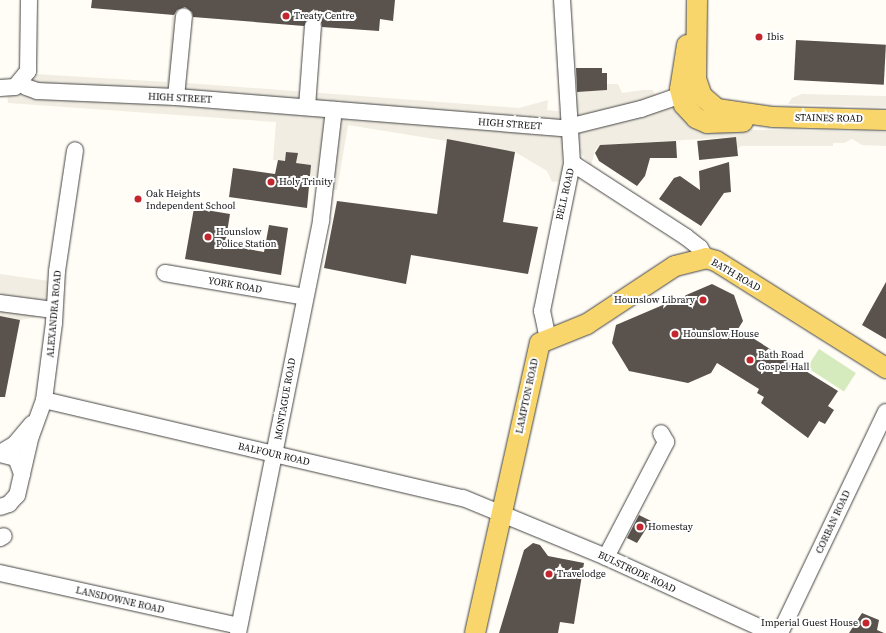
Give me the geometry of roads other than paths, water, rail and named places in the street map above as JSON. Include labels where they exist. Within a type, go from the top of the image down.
[{"type":"main road","name":"STAINES ROAD","points":[[697,5],[682,67],[680,89],[684,105],[696,118],[718,124],[773,117],[886,120]]},
{"type":"main road","name":"BATH ROAD","points":[[706,258],[762,290],[886,368]]},
{"type":"main road","points":[[548,338],[587,324],[675,266],[706,258]]},
{"type":"main road","name":"LAMPTON ROAD","points":[[475,633],[537,348],[548,338]]},
{"type":"street","name":"BELL ROAD","points":[[548,338],[542,311],[558,226],[572,163],[567,128],[565,28],[562,0]]},
{"type":"street","points":[[0,88],[15,87],[28,71],[28,5]]},
{"type":"street","points":[[176,97],[184,16]]},
{"type":"street","points":[[307,107],[313,26]]},
{"type":"street","name":"HIGH STREET","points":[[26,87],[37,91],[176,97],[567,128]]},
{"type":"street","points":[[567,128],[673,98]]},
{"type":"street","name":"MONTAGUE ROAD","points":[[238,630],[275,454],[326,189],[334,110]]},
{"type":"street","name":"ALEXANDRA ROAD","points":[[0,507],[9,504],[17,495],[37,418],[44,400],[75,150]]},
{"type":"street","name":"BATH ROAD","points":[[572,163],[686,237],[700,248],[706,258]]},
{"type":"street","name":"YORK ROAD","points":[[165,273],[305,297]]},
{"type":"street","points":[[0,303],[54,310]]},
{"type":"street","name":"BALFOUR ROAD","points":[[44,400],[464,498],[502,512]]},
{"type":"street","name":"CORBAN ROAD","points":[[780,633],[884,415]]},
{"type":"street","points":[[0,454],[15,444],[37,418]]},
{"type":"street","points":[[606,557],[666,442],[661,433]]},
{"type":"street","points":[[0,454],[16,458],[22,474]]},
{"type":"street","name":"BULSTRODE ROAD","points":[[502,512],[606,557],[772,633]]},
{"type":"street","name":"LANSDOWNE ROAD","points":[[0,573],[238,630]]},
{"type":"place","name":"Treaty Centre","points":[[286,16]]},
{"type":"place","name":"Ibis","points":[[759,37]]},
{"type":"place","name":"Holy Trinity","points":[[271,182]]},
{"type":"place","name":"Oak Heights Independent School","points":[[138,199]]},
{"type":"place","name":"Hounslow Police Station","points":[[208,237]]},
{"type":"place","name":"Hounslow Library","points":[[703,300]]},
{"type":"place","name":"Hounslow House","points":[[675,334]]},
{"type":"place","name":"Bath Road Gospel Hall","points":[[750,360]]},
{"type":"place","name":"Homestay","points":[[640,527]]},
{"type":"place","name":"Travelodge","points":[[549,574]]},
{"type":"place","name":"Imperial Guest House","points":[[866,623]]}]
